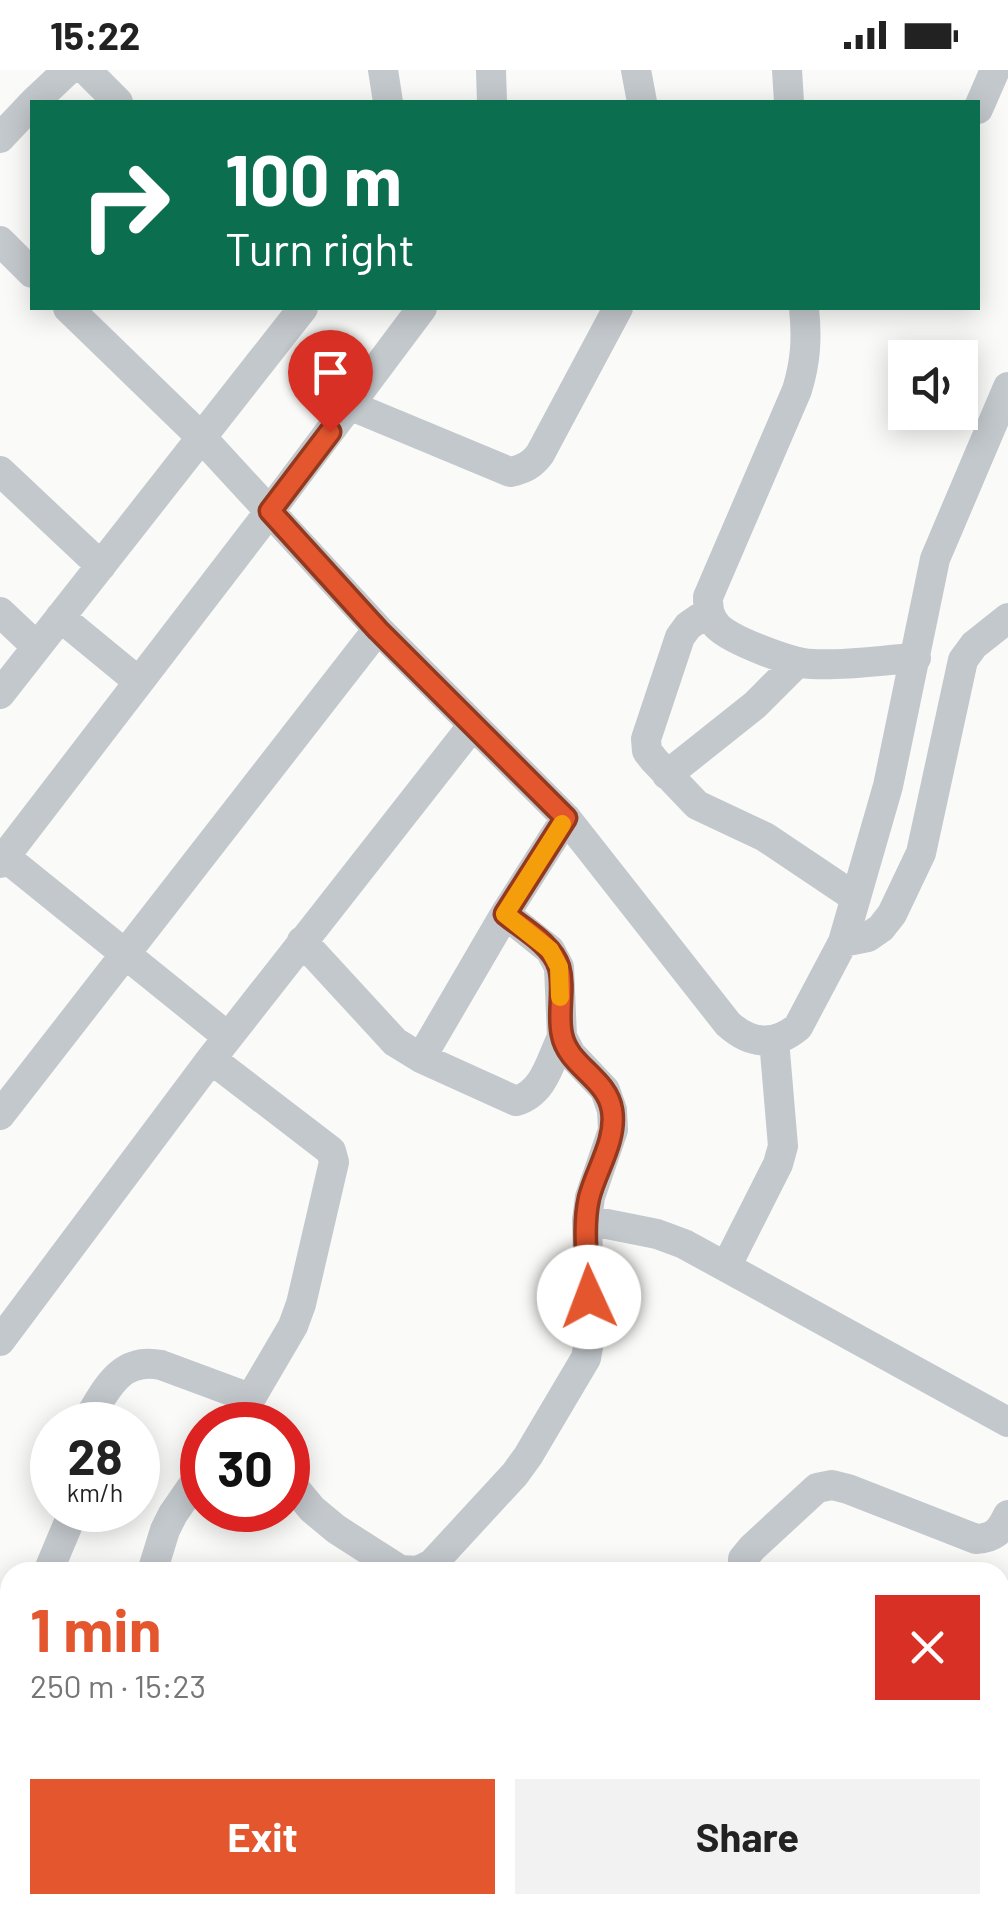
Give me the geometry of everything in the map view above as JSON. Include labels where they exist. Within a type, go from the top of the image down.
[{"type":"street","points":[[36,100],[68,70]]},
{"type":"street","points":[[86,70],[116,100]]},
{"type":"street","points":[[384,70],[388,100]]},
{"type":"street","points":[[491,70],[492,100]]},
{"type":"street","points":[[636,70],[642,100]]},
{"type":"street","points":[[786,70],[789,100]]},
{"type":"street","points":[[980,104],[995,70]]},
{"type":"street","points":[[0,138],[30,106]]},
{"type":"street","points":[[3,250],[30,271]]},
{"type":"street","points":[[70,310],[202,438],[378,630],[566,818],[728,1024],[753,1040],[774,1040],[798,1028],[843,942],[888,786],[935,559],[1008,388]]},
{"type":"street","points":[[0,694],[301,310]]},
{"type":"street","points":[[250,1402],[293,1326],[301,1304],[334,1162],[332,1151],[125,953],[1,858],[420,310]]},
{"type":"street","points":[[349,405],[510,472],[524,469],[540,454],[617,310]]},
{"type":"street","points":[[804,310],[807,339],[798,390],[708,597],[708,612],[717,626],[732,636],[797,662],[916,658]]},
{"type":"street","points":[[0,471],[101,566]]},
{"type":"street","points":[[0,612],[37,647]]},
{"type":"street","points":[[708,612],[680,637],[646,739],[648,751],[696,804],[765,837],[856,898]]},
{"type":"street","points":[[60,617],[139,682]]},
{"type":"street","points":[[843,942],[868,937],[892,914],[921,854],[963,660],[974,645],[1008,618]]},
{"type":"street","points":[[0,1114],[378,630]]},
{"type":"street","points":[[668,775],[755,705],[797,662]]},
{"type":"street","points":[[2,1335],[302,941],[473,725]]},
{"type":"street","points":[[421,1058],[566,818]]},
{"type":"street","points":[[434,1562],[528,1456],[586,1358],[590,1336],[586,1220],[612,1130],[612,1110],[605,1090],[571,1054],[562,1038],[559,967],[550,950],[505,914]]},
{"type":"street","points":[[302,941],[395,1042],[516,1101],[530,1097],[540,1086],[562,1038]]},
{"type":"street","points":[[726,1267],[778,1164],[783,1146],[774,1040]]},
{"type":"street","points":[[586,1220],[658,1234],[684,1244],[1008,1422]]},
{"type":"street","points":[[100,1402],[120,1372],[146,1362],[160,1365],[218,1402]]},
{"type":"street","points":[[744,1562],[752,1548],[817,1488],[832,1484],[976,1539],[991,1538],[1008,1516]]},
{"type":"street","points":[[155,1562],[165,1530],[180,1504]]},
{"type":"street","points":[[310,1508],[378,1562]]},
{"type":"street","points":[[52,1562],[65,1532]]},
{"type":"slow traffic","points":[[560,997],[559,967],[550,950],[505,914],[562,824]]},
{"type":"route","points":[[330,432],[270,511],[378,630],[566,818],[505,914],[550,950],[559,967],[562,1038],[571,1054],[605,1090],[612,1110],[612,1130],[586,1220],[589,1297]]}]
